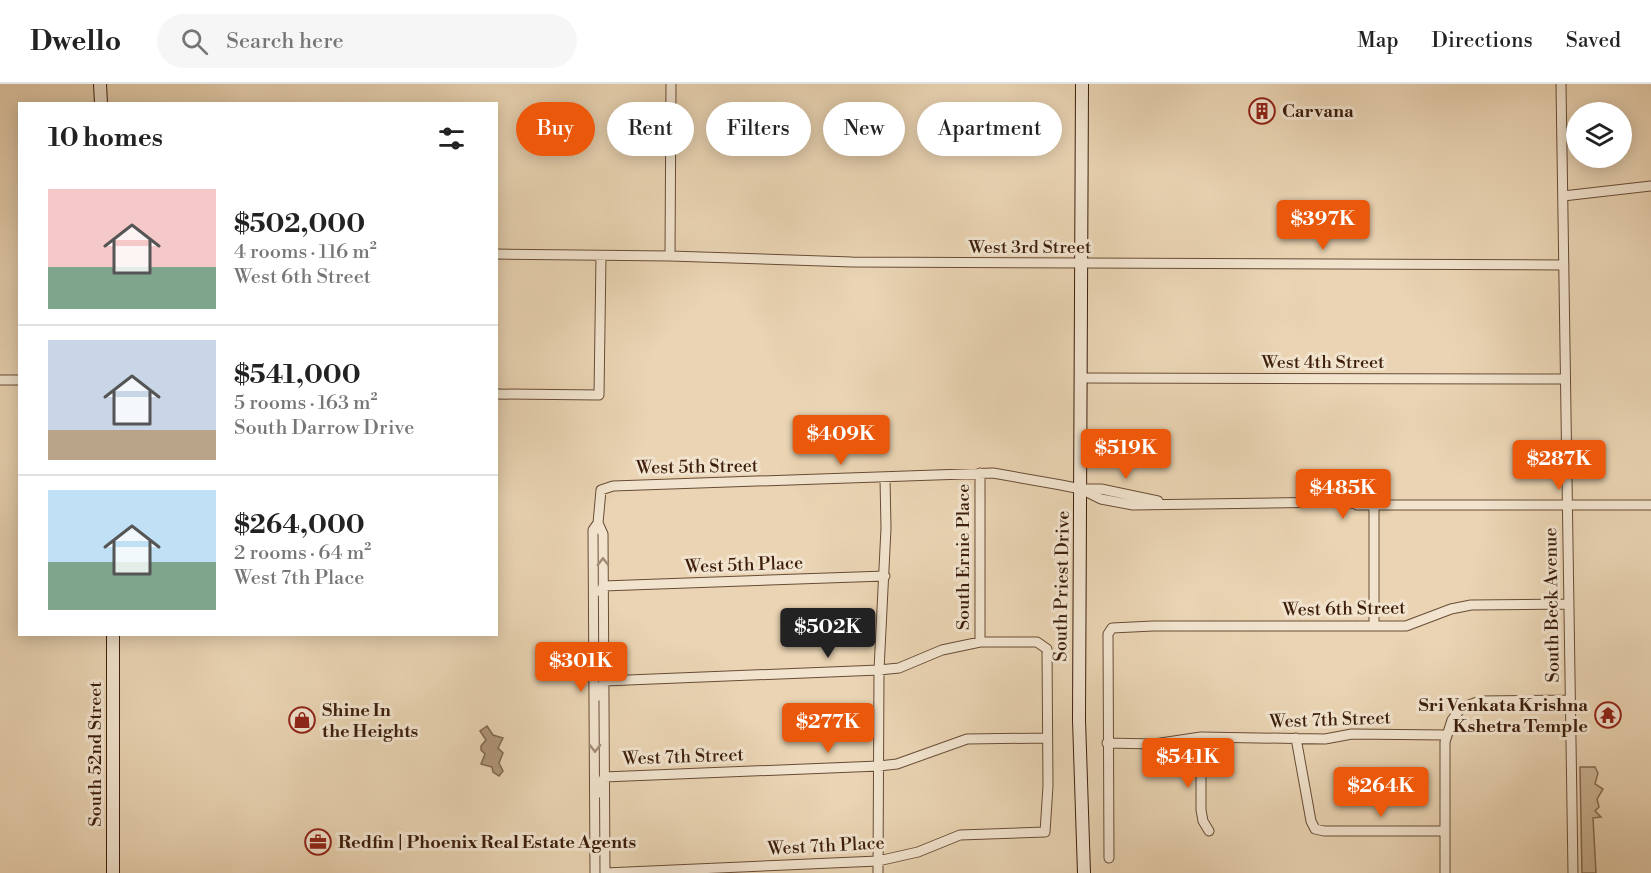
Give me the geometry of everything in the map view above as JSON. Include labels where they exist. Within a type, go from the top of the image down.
[{"type":"main road","points":[[100,84],[101,102]]},
{"type":"main road","name":"South Priest Drive","points":[[1082,84],[1079,720],[1084,873]]},
{"type":"main road","name":"South 52nd Street","points":[[113,636],[113,873]]},
{"type":"street","points":[[670,255],[671,84]]},
{"type":"street","name":"South Beck Avenue","points":[[1561,84],[1573,873]]},
{"type":"street","points":[[1563,196],[1651,186]]},
{"type":"street","name":"West 3rd Street","points":[[498,254],[670,255],[852,262],[1564,265]]},
{"type":"street","points":[[498,394],[599,395],[601,256]]},
{"type":"street","name":"West 4th Street","points":[[1082,378],[1565,379]]},
{"type":"street","points":[[0,380],[18,380]]},
{"type":"street","name":"West 5th Street","points":[[598,523],[601,490],[613,486],[980,473],[1019,476],[1081,489],[1101,489],[1167,503],[1352,502],[1428,505],[1454,502],[1467,505],[1651,505]]},
{"type":"street","name":"South Ernie Place","points":[[980,473],[980,642]]},
{"type":"street","points":[[878,873],[879,670],[885,576],[885,478]]},
{"type":"street","points":[[1374,504],[1374,626]]},
{"type":"street","points":[[595,873],[593,530],[598,523],[602,530],[605,873]]},
{"type":"street","name":"West 5th Place","points":[[603,586],[885,576]]},
{"type":"street","points":[[594,616],[603,586]]},
{"type":"street","name":"West 6th Street","points":[[1107,743],[1108,634],[1117,626],[1406,626],[1440,612],[1471,605],[1568,604]]},
{"type":"street","points":[[604,681],[899,668],[942,650],[980,642]]},
{"type":"street","name":"South Priest Drive","points":[[980,642],[1043,644],[1047,649],[1047,824],[1045,832]]},
{"type":"street","points":[[594,708],[604,681]]},
{"type":"street","points":[[1445,873],[1445,735],[1452,720],[1461,708],[1480,701],[1570,700]]},
{"type":"street","name":"West 7th Street","points":[[1107,743],[1154,744],[1201,737],[1325,739],[1352,734],[1445,735]]},
{"type":"street","points":[[1201,737],[1201,810],[1203,821],[1209,831]]},
{"type":"street","name":"West 7th Street","points":[[604,777],[879,766],[897,764],[967,739],[1047,738]]},
{"type":"street","points":[[1296,738],[1311,821],[1315,829],[1444,831]]},
{"type":"street","points":[[1107,743],[1109,858]]},
{"type":"street","points":[[595,802],[604,777]]},
{"type":"street","points":[[595,826],[600,834],[600,866],[605,873]]},
{"type":"street","name":"West 7th Place","points":[[605,873],[878,861],[918,852],[960,835],[1045,832]]},
{"type":"shaded area","points":[[487,726],[493,735],[503,738],[498,748],[503,753],[499,763],[503,771],[499,776],[493,772],[492,767],[481,764],[485,754],[481,746],[486,740],[480,731]]},
{"type":"shaded area","points":[[1580,767],[1595,767],[1598,773],[1595,784],[1603,789],[1597,799],[1599,807],[1595,811],[1601,817],[1593,818],[1596,873],[1582,873]]},
{"type":"place","name":"Carvana","points":[[1262,111]]},
{"type":"place","name":"Sri Venkata Krishna Kshetra Temple","points":[[1608,715]]},
{"type":"place","name":"Shine In the Heights","points":[[302,720]]},
{"type":"place","name":"Redfin | Phoenix Real Estate Agents","points":[[318,842]]}]
